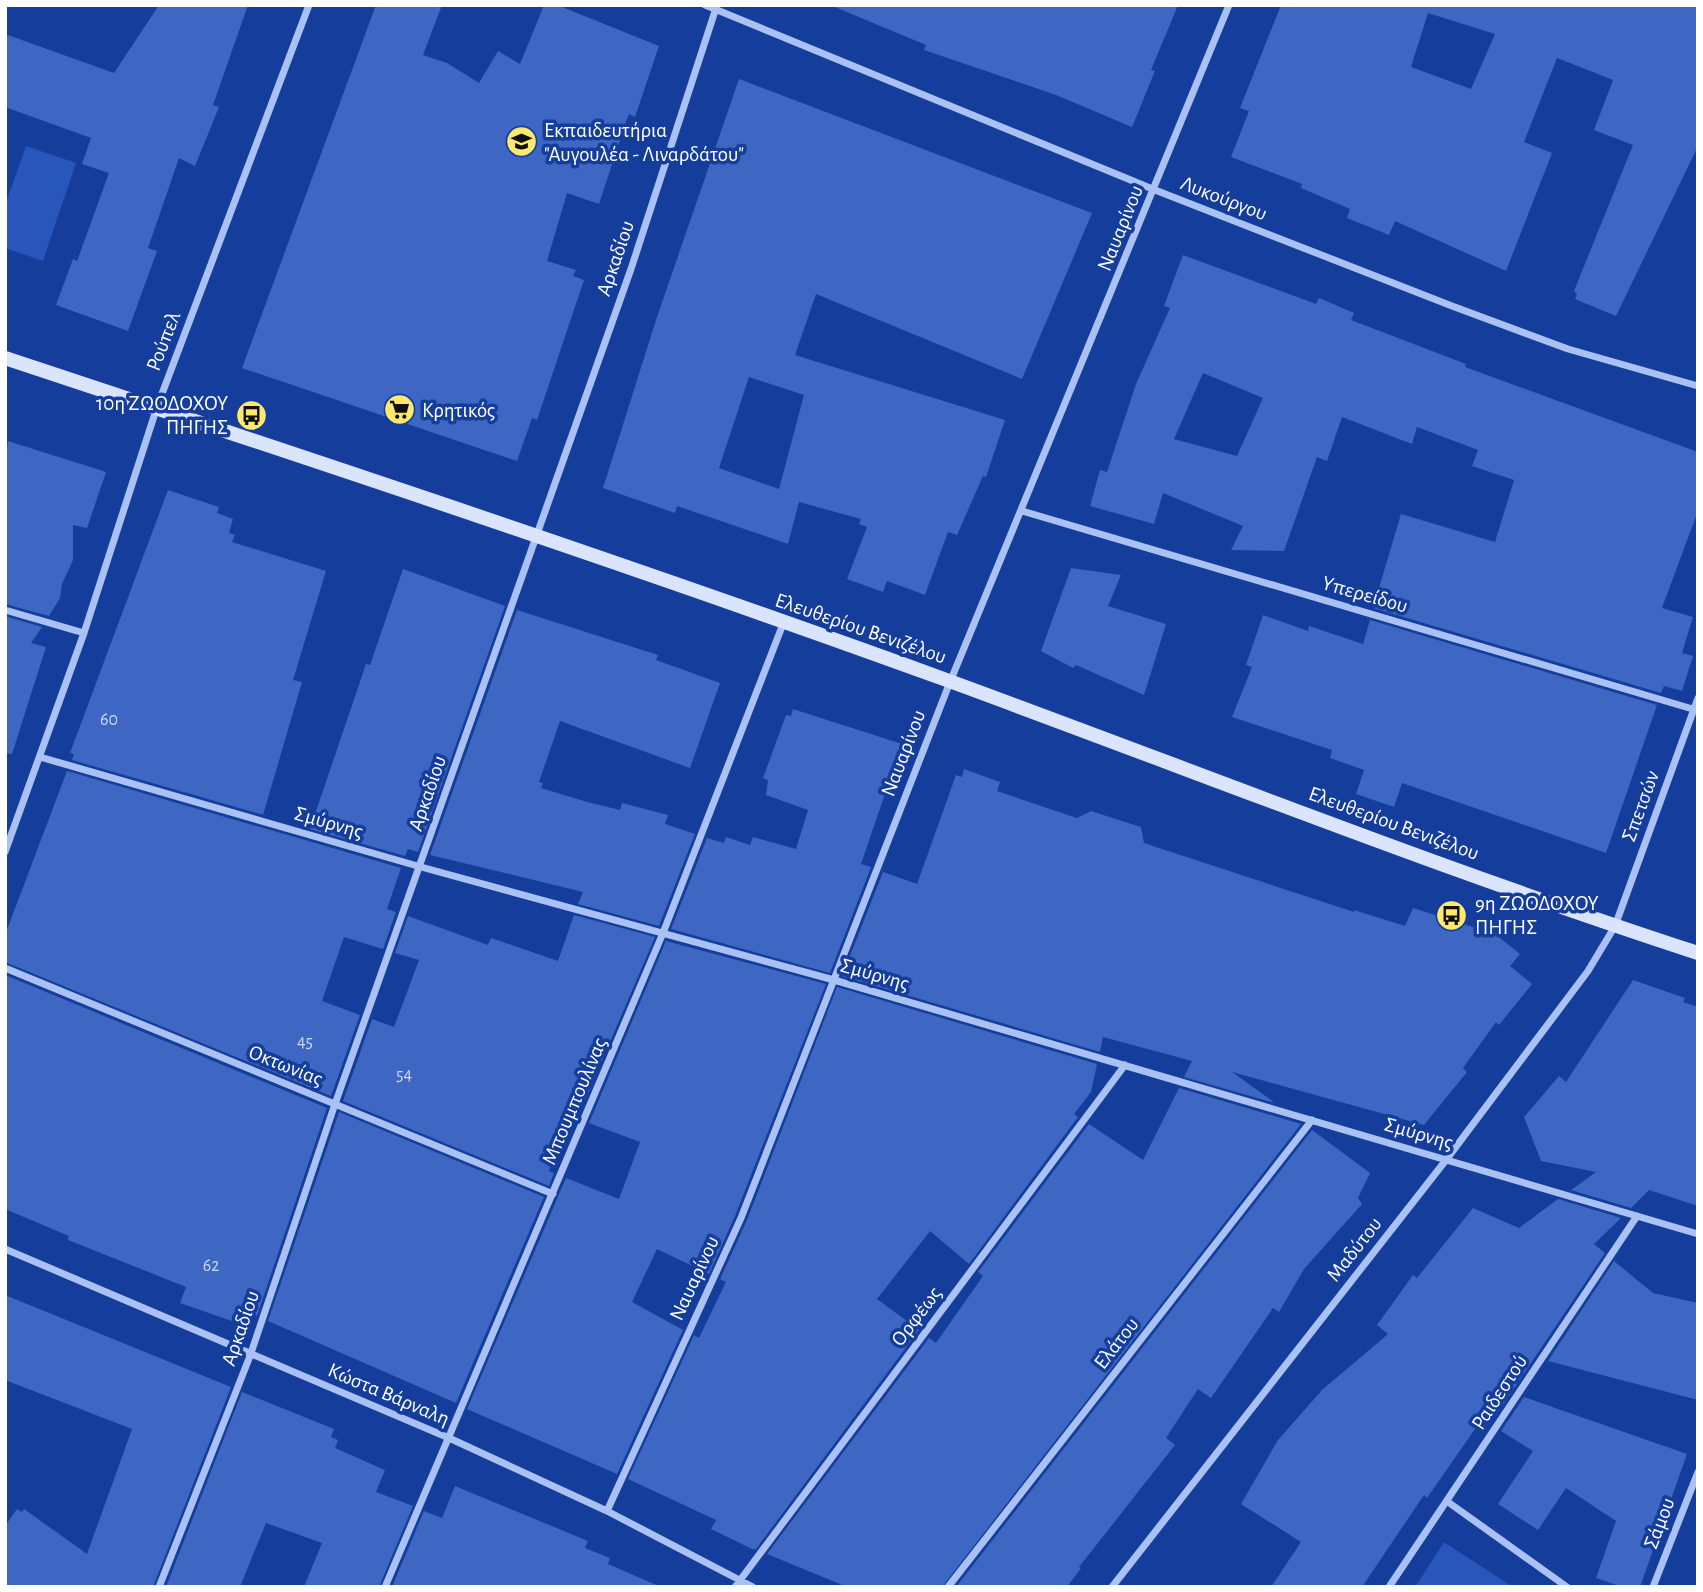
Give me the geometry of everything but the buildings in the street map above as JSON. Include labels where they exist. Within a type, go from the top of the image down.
[{"type":"street","name":"Ρούπελ","points":[[5,852],[83,633],[157,407],[309,5]]},
{"type":"street","name":"Λυκούργου","points":[[705,5],[716,7],[1155,190],[1568,349],[1698,386]]},
{"type":"street","name":"Ναυαρίνου","points":[[607,1511],[741,1218],[950,681],[1155,190],[1229,5]]},
{"type":"street","name":"Αρκαδίου","points":[[159,1587],[250,1356],[335,1104],[421,867],[534,536],[631,269],[716,7]]},
{"type":"street","name":"Ελευθερίου Βενιζέλου","points":[[5,358],[157,407],[950,681],[1615,926],[1698,953]]},
{"type":"street","name":"Υπερείδου","points":[[1022,511],[1696,710]]},
{"type":"street","points":[[5,610],[83,633]]},
{"type":"street","name":"Μπουμπουλίνας","points":[[385,1587],[663,933],[783,624]]},
{"type":"street","name":"Σπετσών","points":[[1615,926],[1696,710],[1698,698]]},
{"type":"street","name":"Σμύρνης","points":[[40,757],[421,867],[834,980],[1698,1234]]},
{"type":"street","name":"Μαδύτου","points":[[1112,1587],[1446,1160],[1588,971],[1615,926]]},
{"type":"street","name":"Οκτωνίας","points":[[5,968],[553,1194]]},
{"type":"street","name":"Ορφέως","points":[[738,1583],[1125,1065]]},
{"type":"street","name":"Ελάτου","points":[[948,1587],[1312,1120]]},
{"type":"street","name":"Ραιδεστού","points":[[1389,1587],[1637,1216]]},
{"type":"street","name":"Κώστα Βάρναλη","points":[[5,1249],[250,1356],[449,1438],[607,1511],[738,1583],[753,1587]]},
{"type":"street","name":"Σάμου","points":[[1653,1587],[1698,1472]]},
{"type":"street","points":[[1448,1502],[1567,1587]]},
{"type":"shaded area","points":[[26,146],[76,163],[43,261],[5,248],[5,205]]},
{"type":"shaded area","points":[[1444,1542],[1513,1587],[1415,1587]]},
{"type":"place","name":"Εκπαιδευτήρια \"Αυγουλέα - Λιναρδάτου\"","points":[[521,142]]},
{"type":"place","name":"Κρητικός","points":[[399,410]]},
{"type":"place","name":"10η ΖΩΟΔΟΧΟΥ ΠΗΓΗΣ","points":[[251,415]]},
{"type":"place","name":"9η ΖΩΟΔΟΧΟΥ ΠΗΓΗΣ","points":[[1452,915]]}]
